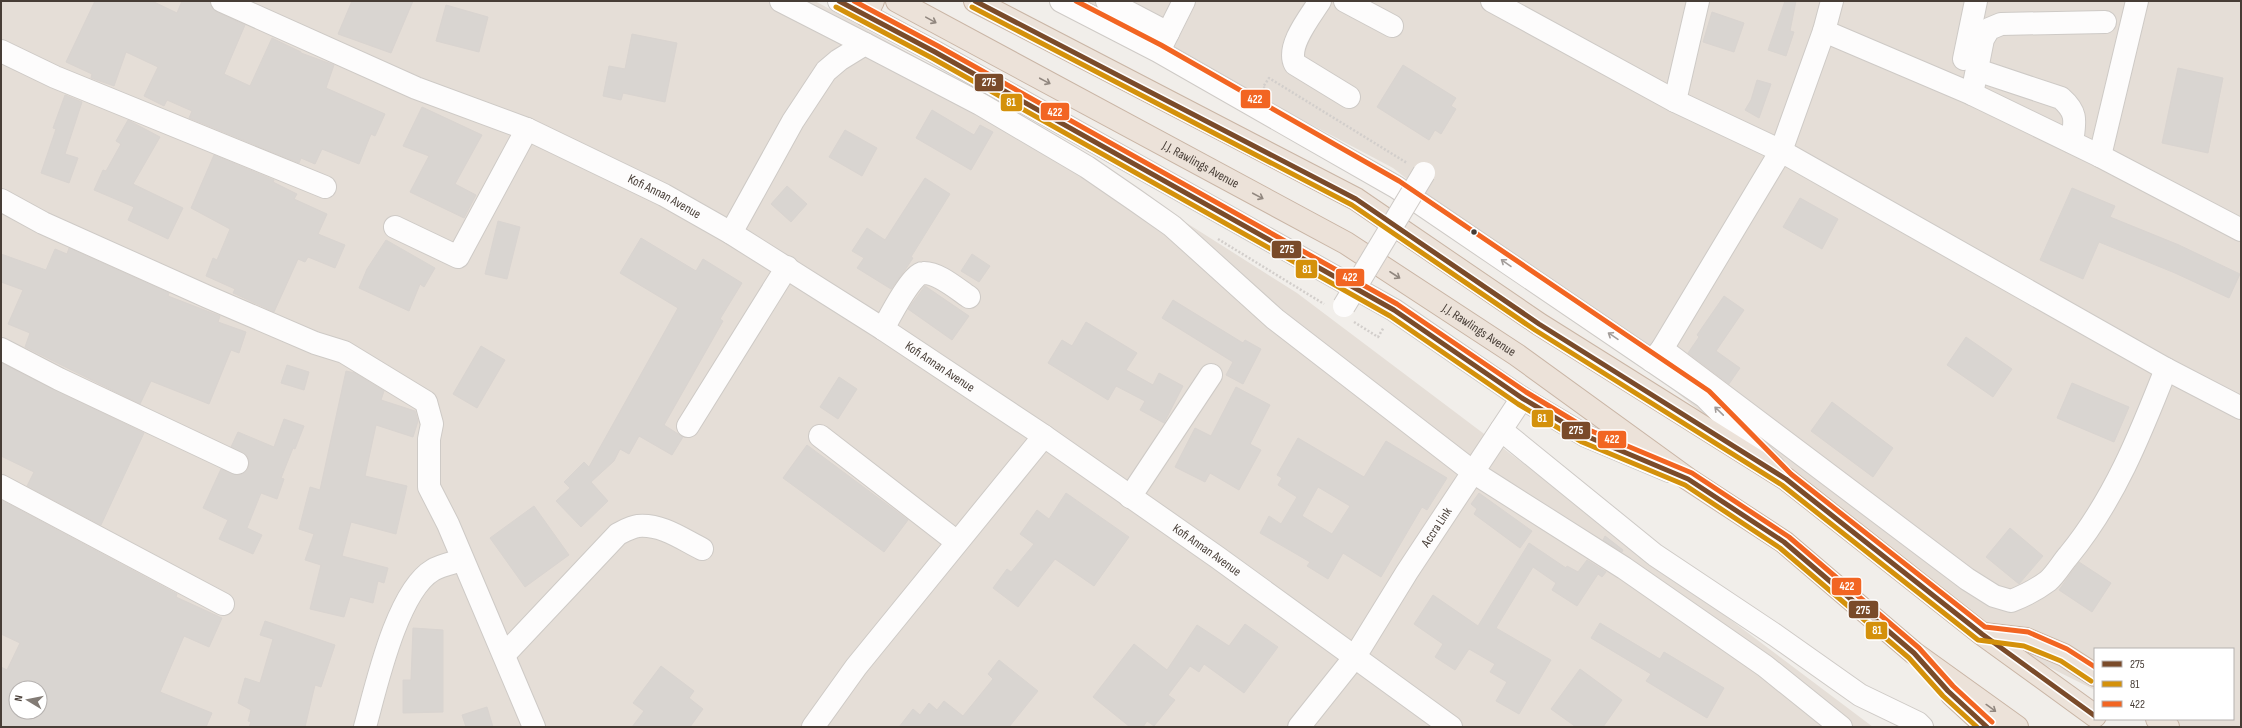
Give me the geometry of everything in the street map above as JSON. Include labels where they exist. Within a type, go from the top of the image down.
[{"type":"highway","name":"J.J. Rawlings Avenue","points":[[897,1],[1346,243],[1517,355],[1688,479],[1784,542],[1914,653],[2017,727]]},
{"type":"highway","points":[[975,1],[1356,199],[1539,324],[1786,479],[1982,634],[2094,715]]},
{"type":"highway","points":[[1982,634],[2026,639],[2064,656],[2094,675]]},
{"type":"highway","points":[[1914,653],[1948,691],[1987,727]]},
{"type":"highway","points":[[2101,720],[2110,727]]},
{"type":"highway","points":[[2158,720],[2168,727]]},
{"type":"street","name":"Kofi Annan Avenue","points":[[222,1],[416,88],[527,129],[664,195],[731,233],[883,329],[1044,436],[1217,557],[1451,727]]},
{"type":"street","points":[[781,1],[980,104],[1087,167],[1172,226],[1275,319],[1473,472],[1624,568],[1765,666],[1841,727]]},
{"type":"street","points":[[839,1],[870,8],[949,60],[1394,310],[1522,398],[1586,436],[1688,479]]},
{"type":"street","points":[[1062,1],[1163,42]]},
{"type":"street","points":[[1108,1],[1163,42],[1396,187],[1657,355],[1967,579],[1994,596],[2011,601],[2028,594],[2049,580],[2078,544],[2107,501],[2140,435],[2166,369]]},
{"type":"street","points":[[1163,42],[1184,1]]},
{"type":"street","points":[[1320,1],[1293,48],[1292,57],[1295,64],[1349,97]]},
{"type":"street","points":[[1345,1],[1392,26]]},
{"type":"street","points":[[1492,1],[1675,101],[1781,151],[2166,369],[2241,408]]},
{"type":"street","points":[[1675,101],[1698,1]]},
{"type":"street","points":[[1657,355],[1781,151],[1824,31],[1832,1]]},
{"type":"street","points":[[1965,91],[1976,1]]},
{"type":"street","points":[[2100,156],[2137,1]]},
{"type":"street","points":[[1965,91],[1977,70],[1983,39],[1989,29],[2001,24],[2105,22]]},
{"type":"street","points":[[1824,31],[1965,91],[2072,142],[2241,230]]},
{"type":"street","points":[[731,233],[793,121],[826,71],[865,44]]},
{"type":"street","points":[[1,51],[56,77],[325,187]]},
{"type":"street","points":[[1977,70],[2061,98],[2071,107],[2075,118],[2072,142]]},
{"type":"street","points":[[395,227],[458,257],[527,129]]},
{"type":"street","points":[[1342,311],[1424,173]]},
{"type":"street","points":[[1,200],[43,223],[208,297],[315,343],[344,352],[426,402],[432,424],[429,439],[429,487],[504,655],[534,727]]},
{"type":"street","points":[[688,426],[786,267]]},
{"type":"street","points":[[883,329],[912,281],[919,273],[924,272],[937,276],[969,297]]},
{"type":"street","points":[[1,349],[59,379],[237,462]]},
{"type":"street","points":[[1657,355],[1705,397],[1786,479]]},
{"type":"street","points":[[1130,497],[1211,375]]},
{"type":"street","name":"Accra Link","points":[[1354,658],[1407,572],[1522,398]]},
{"type":"street","points":[[1501,430],[1655,555],[1775,635],[1860,695],[1918,723],[1922,727]]},
{"type":"street","points":[[820,436],[957,542]]},
{"type":"street","points":[[813,727],[856,667],[1044,436]]},
{"type":"street","points":[[1,486],[223,604]]},
{"type":"street","points":[[504,655],[618,534],[637,526],[649,527],[669,531],[702,549]]},
{"type":"street","points":[[365,727],[379,676],[405,602],[420,580],[434,569],[462,560]]},
{"type":"street","points":[[1299,727],[1354,658]]},
{"type":"path","points":[[1270,91],[1263,87],[1269,78],[1424,173]]},
{"type":"path","points":[[1216,237],[1342,311],[1378,337]]},
{"type":"shaded area","points":[[1,1],[815,1],[983,94],[1297,293],[1873,727],[1,727]]},
{"type":"shaded area","points":[[1078,1],[2241,1],[2241,727],[2168,727],[2154,720],[2234,720],[2234,648],[2094,648],[2094,690],[1982,634],[1393,168]]},
{"type":"building","points":[[95,1],[152,1],[177,13],[182,1],[210,1],[212,8],[217,12],[245,25],[224,74],[250,86],[272,38],[301,53],[334,65],[326,88],[385,114],[375,136],[371,134],[359,164],[322,149],[315,164],[301,158],[299,163],[189,118],[192,111],[167,100],[164,106],[144,96],[158,67],[126,52],[114,86],[91,78],[92,74],[66,62]]},
{"type":"building","points":[[352,1],[413,1],[391,53],[338,34]]},
{"type":"building","points":[[1785,1],[1796,1],[1790,31],[1794,32],[1786,56],[1768,50]]},
{"type":"building","points":[[446,5],[488,17],[479,52],[436,41]]},
{"type":"building","points":[[1712,12],[1744,23],[1734,52],[1703,42]]},
{"type":"building","points":[[632,34],[677,43],[665,102],[623,93],[621,100],[603,96],[609,66],[625,69]]},
{"type":"building","points":[[1403,65],[1456,98],[1451,106],[1456,109],[1441,134],[1435,130],[1429,140],[1377,107]]},
{"type":"building","points":[[2178,68],[2223,78],[2208,153],[2162,143]]},
{"type":"building","points":[[1757,80],[1771,84],[1759,118],[1745,110],[1751,100]]},
{"type":"building","points":[[65,95],[82,102],[65,154],[78,158],[69,183],[41,173],[56,129],[53,128]]},
{"type":"building","points":[[422,107],[482,135],[455,184],[476,195],[464,218],[410,192],[429,156],[403,146]]},
{"type":"building","points":[[932,110],[974,135],[980,125],[993,132],[971,170],[916,138]]},
{"type":"building","points":[[128,120],[160,137],[133,184],[183,208],[168,239],[128,220],[134,207],[94,190],[103,170],[106,171],[121,144],[116,141]]},
{"type":"building","points":[[845,130],[877,148],[862,176],[829,157]]},
{"type":"building","points":[[214,155],[274,180],[273,182],[297,194],[294,199],[327,214],[318,234],[345,245],[335,268],[308,257],[305,262],[298,259],[274,312],[233,293],[235,289],[206,276],[213,258],[217,260],[230,229],[191,208]]},
{"type":"building","points":[[925,178],[950,194],[911,257],[913,258],[891,289],[857,268],[864,258],[852,251],[867,228],[885,240]]},
{"type":"building","points":[[787,186],[807,204],[791,222],[771,204]]},
{"type":"building","points":[[2072,188],[2115,206],[2110,217],[2179,245],[2240,274],[2229,298],[2175,273],[2099,242],[2083,279],[2040,260]]},
{"type":"building","points":[[1800,198],[1838,219],[1822,249],[1783,227]]},
{"type":"building","points":[[498,221],[520,227],[507,279],[485,274]]},
{"type":"building","points":[[641,238],[696,271],[703,259],[742,283],[720,319],[723,321],[664,425],[683,437],[672,455],[639,436],[629,454],[620,449],[614,461],[591,482],[608,501],[581,527],[556,501],[570,488],[564,482],[584,462],[589,467],[678,308],[620,273]]},
{"type":"building","points":[[386,240],[435,268],[424,287],[420,284],[409,311],[359,288],[367,269]]},
{"type":"building","points":[[69,248],[169,293],[168,296],[220,316],[218,322],[246,332],[239,353],[231,350],[209,404],[151,381],[140,404],[25,347],[30,333],[8,324],[23,290],[1,282],[1,254],[46,270],[55,249],[67,254]]},
{"type":"building","points":[[972,254],[990,266],[979,282],[961,271]]},
{"type":"building","points":[[925,286],[969,316],[952,340],[908,309]]},
{"type":"building","points":[[1724,296],[1744,310],[1716,351],[1740,368],[1729,384],[1688,353],[1699,337],[1697,335]]},
{"type":"building","points":[[1173,300],[1243,343],[1245,340],[1261,349],[1243,384],[1226,375],[1233,362],[1162,318]]},
{"type":"building","points":[[1086,322],[1137,353],[1126,370],[1153,385],[1159,373],[1183,386],[1164,423],[1140,410],[1145,401],[1116,386],[1108,400],[1048,363],[1062,340],[1072,346]]},
{"type":"building","points":[[1966,337],[2012,369],[1993,397],[1947,365]]},
{"type":"building","points":[[481,346],[505,360],[477,408],[453,394]]},
{"type":"building","points":[[1,363],[144,433],[101,525],[27,486],[34,472],[1,456]]},
{"type":"building","points":[[287,365],[309,372],[304,390],[281,383]]},
{"type":"building","points":[[346,371],[355,373],[384,391],[381,400],[415,411],[418,421],[413,437],[376,425],[365,476],[407,486],[396,534],[351,522],[342,556],[388,568],[384,583],[378,581],[373,603],[350,597],[344,617],[310,609],[321,565],[305,560],[314,534],[299,529],[310,487],[320,490]]},
{"type":"building","points":[[839,377],[857,389],[838,419],[820,407]]},
{"type":"building","points":[[2072,383],[2129,407],[2114,442],[2057,418]]},
{"type":"building","points":[[1236,387],[1270,405],[1250,444],[1261,450],[1239,490],[1210,473],[1205,482],[1175,467],[1195,428],[1211,436]]},
{"type":"building","points":[[1832,402],[1893,448],[1873,477],[1811,431]]},
{"type":"building","points":[[284,419],[304,426],[281,478],[284,479],[277,499],[261,493],[247,528],[262,535],[253,554],[219,539],[228,520],[203,508],[221,469],[238,475],[244,473],[248,468],[249,462],[247,456],[231,447],[238,432],[274,447]]},
{"type":"building","points":[[1298,438],[1364,477],[1386,441],[1447,478],[1427,510],[1422,507],[1381,577],[1343,553],[1328,579],[1307,566],[1310,562],[1260,533],[1269,516],[1281,524],[1297,497],[1278,485],[1282,478],[1277,475]],"holes":[[[1318,487],[1350,506],[1332,534],[1302,516]]]},
{"type":"building","points":[[807,445],[908,520],[884,552],[783,478]]},
{"type":"building","points":[[1066,493],[1129,537],[1094,586],[1055,559],[1018,607],[993,588],[1007,569],[1011,572],[1034,544],[1020,534],[1037,510],[1049,519]]},
{"type":"building","points":[[1479,493],[1532,531],[1520,548],[1474,514],[1477,509],[1471,504]]},
{"type":"building","points":[[1,500],[177,594],[176,597],[222,618],[209,647],[184,636],[160,692],[212,713],[206,727],[1,727],[1,667],[7,670],[20,643],[1,634]]},
{"type":"building","points":[[534,506],[569,555],[525,587],[490,538]]},
{"type":"building","points":[[2010,528],[2043,556],[2019,584],[1986,557]]},
{"type":"building","points":[[1605,536],[1623,550],[1622,552],[1603,540]]},
{"type":"building","points":[[1529,543],[1566,568],[1567,566],[1578,572],[1587,560],[1606,572],[1602,577],[1598,574],[1577,606],[1552,590],[1556,583],[1533,567],[1496,628],[1551,660],[1519,714],[1496,701],[1507,682],[1490,672],[1495,664],[1469,649],[1455,670],[1435,657],[1443,644],[1414,624],[1433,595],[1478,626]]},
{"type":"building","points":[[2079,562],[2111,583],[2092,612],[2059,590]]},
{"type":"building","points":[[265,621],[335,645],[321,687],[315,685],[305,727],[249,727],[251,722],[248,721],[251,710],[238,703],[245,678],[260,683],[273,639],[260,635]]},
{"type":"building","points":[[1600,623],[1660,659],[1664,652],[1724,688],[1707,718],[1646,681],[1651,674],[1591,638]]},
{"type":"building","points":[[1245,624],[1278,647],[1244,693],[1204,664],[1199,672],[1190,666],[1168,695],[1175,700],[1154,726],[1147,721],[1143,727],[1130,727],[1093,697],[1134,644],[1167,670],[1197,625],[1229,646]]},
{"type":"building","points":[[413,628],[443,630],[443,712],[403,713],[403,680],[411,680]]},
{"type":"building","points":[[999,660],[1038,691],[1009,727],[899,727],[913,709],[920,715],[929,703],[937,710],[944,701],[963,716],[993,679],[988,674]]},
{"type":"building","points":[[661,666],[694,691],[689,698],[703,709],[690,727],[632,727],[644,711],[633,703]]},
{"type":"building","points":[[1580,669],[1622,700],[1603,727],[1576,727],[1551,709]]},
{"type":"building","points":[[487,707],[493,727],[466,727],[462,715]]},
{"type":"transit line","name":"275","points":[[839,1],[935,52],[1394,310],[1522,398],[1586,436],[1688,479],[1784,542],[1914,653],[1948,691],[1987,727]]},
{"type":"transit line","name":"422","points":[[854,1],[938,46],[1397,304],[1526,392],[1589,430],[1692,473],[1789,537],[1919,648],[1953,686],[1992,722]]},
{"type":"transit line","name":"275","points":[[975,1],[1356,199],[1539,324],[1786,479],[1982,634],[2094,715]]},
{"type":"transit line","name":"422","points":[[1076,1],[1161,45],[1399,181],[1709,391],[1791,474],[1985,627],[2028,632],[2067,649],[2094,666]]},
{"type":"transit line","name":"81","points":[[836,7],[932,58],[1390,316],[1518,404],[1582,442],[1685,485],[1780,548],[1909,658],[1943,696],[1977,727]]},
{"type":"transit line","name":"81","points":[[972,7],[1352,205],[1535,330],[1782,485],[1978,640],[2024,646],[2061,661],[2091,681]]}]
